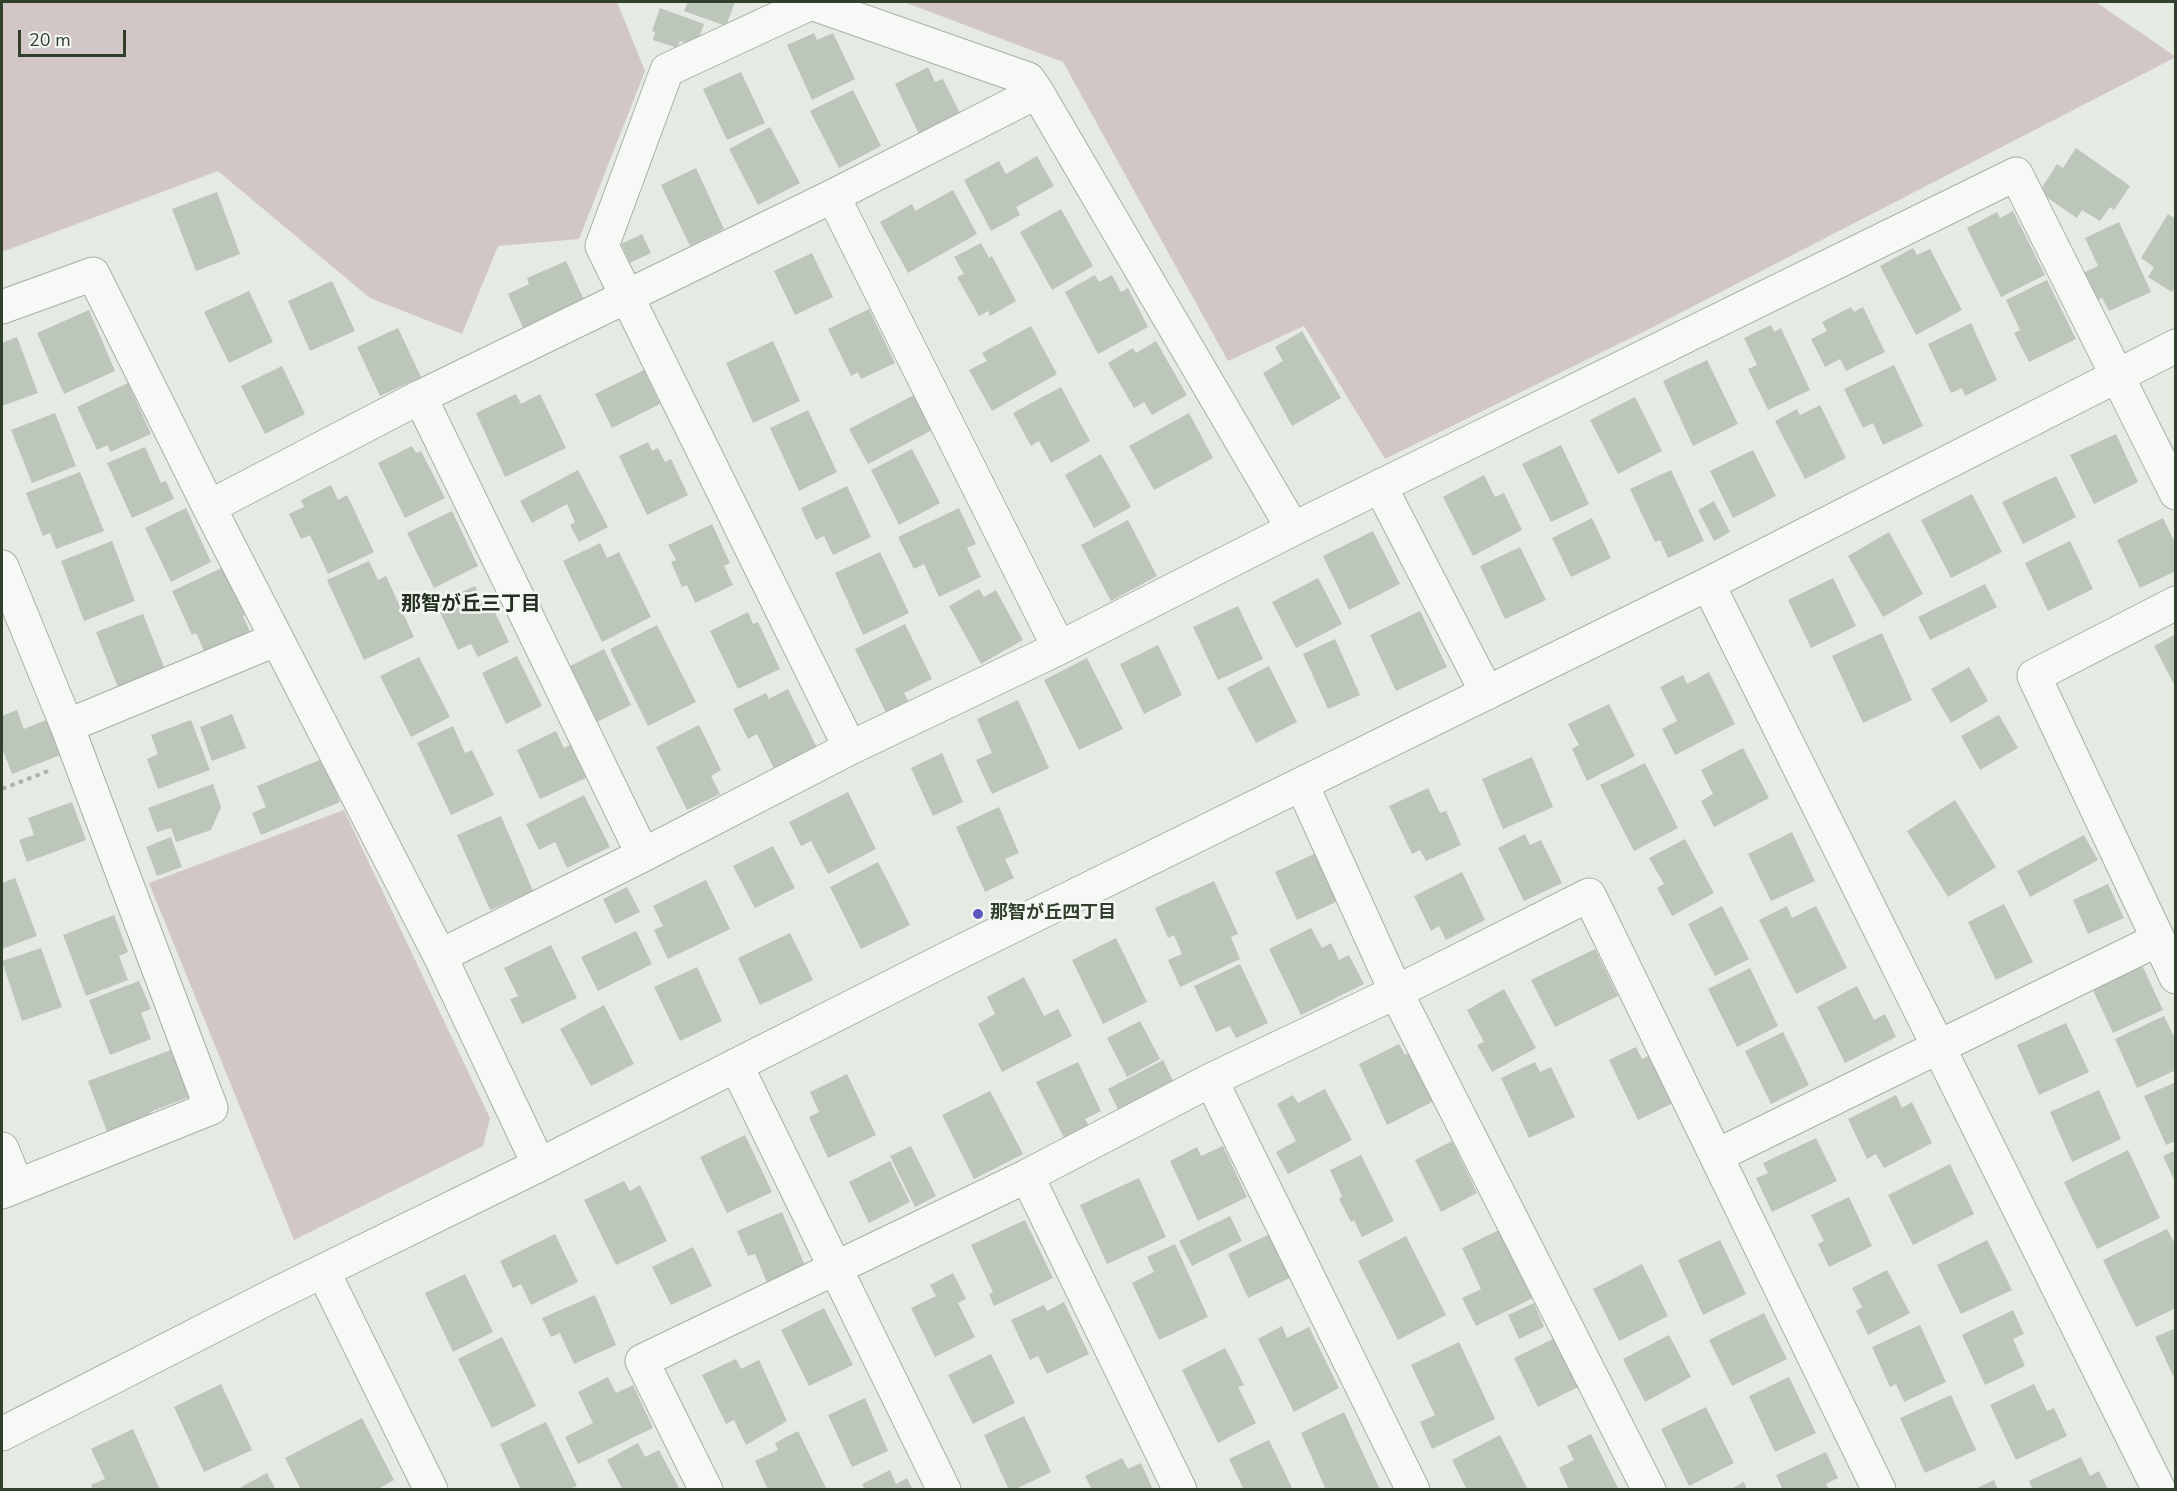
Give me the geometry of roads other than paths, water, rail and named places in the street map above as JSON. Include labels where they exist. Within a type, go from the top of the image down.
[{"type":"street","points":[[850,748],[602,246],[667,70],[811,3],[1028,79],[1293,529]]},
{"type":"street","points":[[209,507],[420,397],[833,196],[1037,92]]},
{"type":"street","points":[[440,956],[850,748],[1059,648],[1293,529],[2016,174],[2175,493]]},
{"type":"street","points":[[833,196],[1059,648]]},
{"type":"street","points":[[2,307],[93,273],[209,507],[440,956],[539,1165]]},
{"type":"street","points":[[2,1434],[964,950],[1302,786],[1708,584],[2175,346]]},
{"type":"street","points":[[420,397],[643,855]]},
{"type":"street","points":[[1380,486],[1487,693]]},
{"type":"street","points":[[2,567],[67,726],[211,1108],[9,1189],[2,1149]]},
{"type":"street","points":[[1708,584],[2159,1490]]},
{"type":"street","points":[[2175,603],[2034,676],[2175,977]]},
{"type":"street","points":[[67,726],[277,639]]},
{"type":"street","points":[[1302,786],[1396,992],[1649,1490]]},
{"type":"street","points":[[706,1490],[642,1361],[1027,1176],[1211,1080],[1396,992],[1590,895],[1879,1490]]},
{"type":"street","points":[[1718,1155],[2157,940]]},
{"type":"street","points":[[736,1065],[944,1490]]},
{"type":"street","points":[[1211,1080],[1413,1490]]},
{"type":"street","points":[[1027,1176],[1180,1490]]},
{"type":"street","points":[[323,1271],[431,1490]]},
{"type":"place","name":"那智が丘四丁目","points":[[978,914]]},
{"type":"district","name":"那智が丘三丁目","points":[[471,605]]}]
